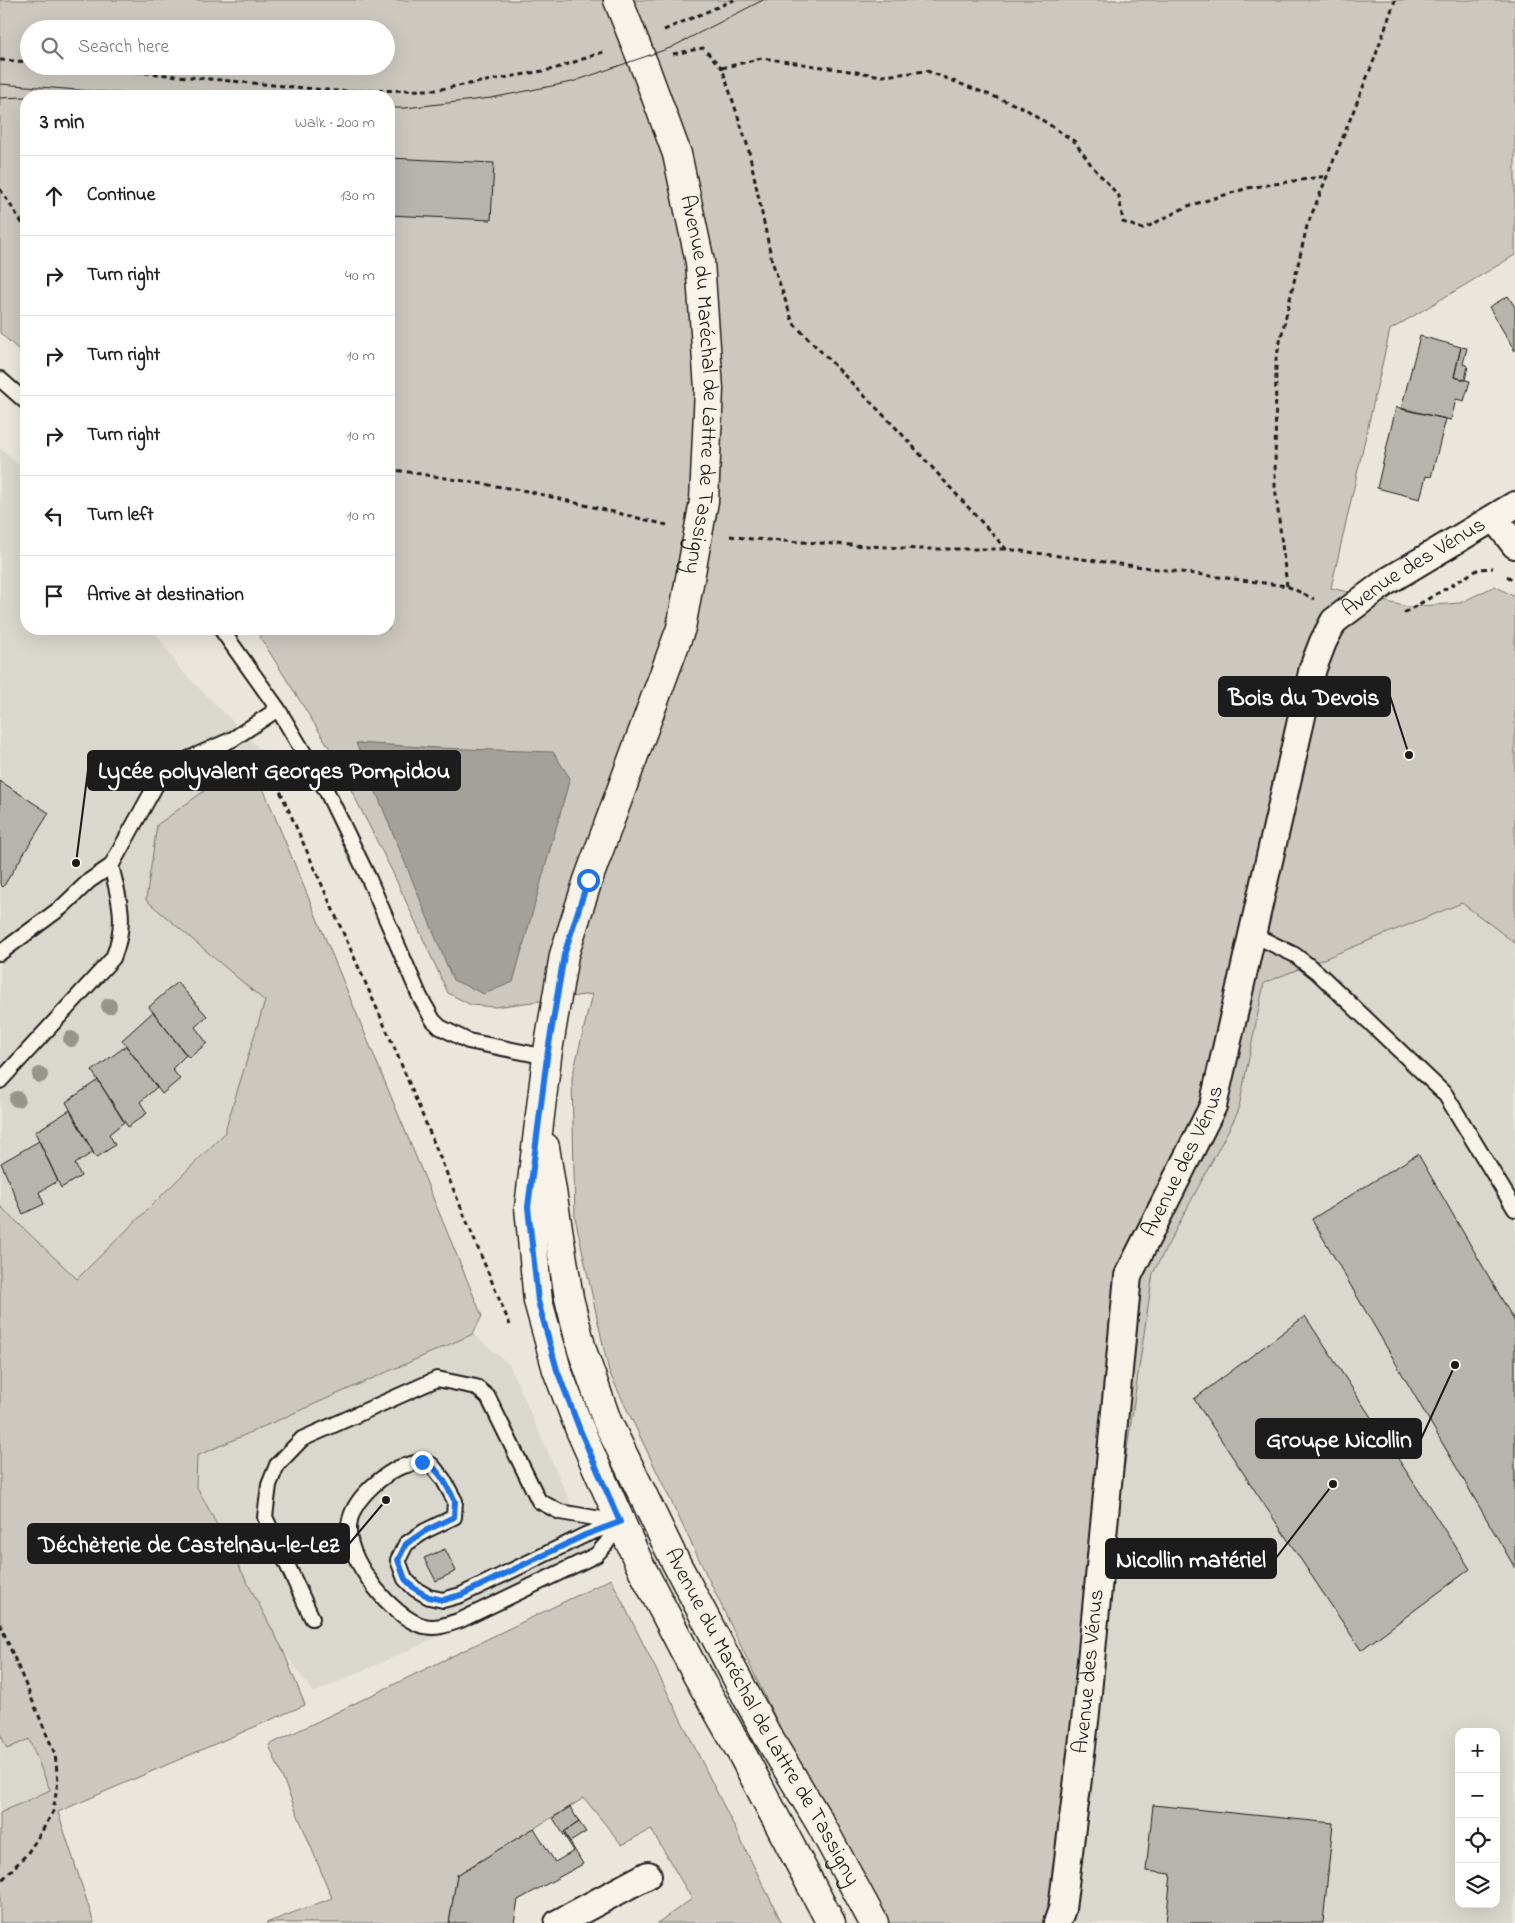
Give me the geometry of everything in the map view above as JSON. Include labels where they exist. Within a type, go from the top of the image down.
[{"type":"street","name":"Avenue du Maréchal de Lattre de Tassigny","points":[[623,12],[677,154],[700,262],[709,389],[704,501],[681,628],[588,880],[564,955],[547,1057],[528,1207],[538,1301],[557,1370],[580,1430],[639,1564],[697,1675],[746,1760],[831,1923]]},
{"type":"street","points":[[1504,512],[1515,545]]},
{"type":"street","name":"Avenue des Vénus","points":[[1058,1923],[1062,1909],[1086,1713],[1128,1276],[1213,1106],[1313,668],[1334,621],[1386,582],[1504,512]]},
{"type":"street","name":"Avenue du Maréchal de Lattre de Tassigny","points":[[540,1116],[569,1298],[582,1350],[607,1421],[650,1510],[767,1736],[820,1823],[874,1923]]},
{"type":"street","points":[[620,1522],[650,1510]]},
{"type":"street","points":[[558,1923],[648,1875]]},
{"type":"lane","points":[[0,379],[20,397]]},
{"type":"lane","points":[[225,635],[278,709],[327,792],[369,879],[420,997],[433,1020],[440,1027],[468,1041],[547,1057]]},
{"type":"lane","points":[[0,953],[62,907],[89,881],[111,866],[157,783],[177,764],[233,739],[278,709]]},
{"type":"lane","points":[[0,1081],[113,958],[120,942],[122,908],[111,866]]},
{"type":"lane","points":[[1252,934],[1295,955],[1317,972],[1445,1094],[1515,1209]]},
{"type":"lane","points":[[312,1618],[265,1517],[269,1485],[277,1465],[302,1439],[438,1380],[476,1387],[488,1396],[539,1501],[560,1512],[620,1522]]},
{"type":"lane","points":[[422,1462],[432,1465],[443,1479],[455,1501],[454,1517],[425,1531],[406,1544],[398,1560],[405,1579],[415,1589],[429,1597],[443,1600],[461,1595],[585,1535],[620,1522],[606,1544],[596,1555],[462,1620],[441,1627],[424,1626],[403,1615],[385,1600],[364,1574],[360,1566],[352,1548],[349,1526],[356,1506],[372,1486],[397,1468],[422,1462]]},
{"type":"path","points":[[395,90],[435,90],[554,69],[610,50],[610,33],[623,12],[648,17],[656,34],[734,0]]},
{"type":"path","points":[[1287,586],[1275,486],[1276,359],[1307,226],[1374,60],[1395,0]]},
{"type":"path","points":[[664,56],[702,48],[722,68],[748,147],[772,261],[793,323],[899,431],[1006,549],[1287,586],[1322,603]]},
{"type":"path","points":[[722,68],[762,58],[883,76],[927,72],[1024,108],[1074,141],[1092,166],[1119,196],[1123,222],[1142,229],[1188,206],[1248,188],[1327,176]]},
{"type":"path","points":[[0,60],[20,61]]},
{"type":"path","points":[[168,75],[325,90]]},
{"type":"path","points":[[0,189],[20,220]]},
{"type":"path","points":[[1404,613],[1479,569],[1496,568]]},
{"type":"path","points":[[1502,572],[1515,581]]},
{"type":"path","points":[[0,1624],[55,1754],[58,1781],[52,1812],[42,1831],[27,1854],[0,1882]]},
{"type":"shaded area","points":[[0,0],[1515,0],[1515,255],[1390,330],[1331,588],[1408,607],[1460,603],[1495,586],[1515,597],[1515,943],[1462,903],[1264,983],[1238,1112],[1153,1273],[1057,1923],[874,1923],[609,1372],[575,1217],[572,1078],[592,994],[495,1007],[471,1005],[448,993],[392,871],[332,752],[259,635],[395,635],[395,90],[20,90],[20,351],[0,333]]},
{"type":"shaded area","points":[[0,448],[20,466],[20,635],[157,635],[180,669],[261,750],[157,825],[146,900],[266,1001],[224,1134],[77,1279],[0,1206]]},
{"type":"shaded area","points":[[356,743],[553,752],[570,778],[513,982],[484,994],[453,980]]},
{"type":"shaded area","points":[[261,750],[258,776],[482,1316],[473,1334],[197,1456],[196,1485],[283,1650],[305,1705],[58,1812],[94,1923],[0,1923],[0,1813],[50,1790],[29,1739],[7,1749],[0,1733],[0,1206],[77,1279],[224,1134],[265,1001],[146,900],[157,825]]},
{"type":"shaded area","points":[[1462,903],[1515,943],[1515,1923],[1057,1923],[1153,1273],[1238,1112],[1264,983]]},
{"type":"shaded area","points":[[473,1334],[509,1364],[575,1514],[601,1564],[313,1693],[283,1650],[196,1485],[197,1456]]},
{"type":"shaded area","points":[[611,1579],[782,1923],[657,1923],[692,1899],[651,1829],[622,1845],[584,1798],[457,1875],[449,1923],[266,1923],[332,1898],[269,1745]]},
{"type":"shaded area","points":[[0,1670],[51,1790],[0,1813]]},
{"type":"building","points":[[395,158],[494,163],[491,220],[395,215]]},
{"type":"building","points":[[1508,296],[1515,307],[1515,351],[1489,307]]},
{"type":"building","points":[[1420,336],[1461,347],[1454,377],[1470,381],[1464,401],[1456,399],[1451,420],[1401,409]]},
{"type":"building","points":[[1461,347],[1467,348],[1463,364],[1468,366],[1465,380],[1454,377]]},
{"type":"building","points":[[1396,407],[1446,419],[1431,477],[1426,476],[1420,499],[1377,488]]},
{"type":"building","points":[[0,781],[49,813],[3,887],[0,884]]},
{"type":"building","points":[[177,982],[207,1016],[195,1027],[207,1043],[189,1058],[149,1007]]},
{"type":"building","points":[[153,1012],[186,1055],[172,1069],[180,1079],[162,1094],[122,1040]]},
{"type":"building","points":[[126,1046],[157,1087],[140,1102],[147,1113],[128,1127],[92,1071]]},
{"type":"building","points":[[98,1080],[124,1122],[109,1134],[115,1145],[96,1158],[66,1102]]},
{"type":"building","points":[[70,1110],[93,1152],[75,1164],[81,1176],[61,1188],[35,1132]]},
{"type":"building","points":[[39,1141],[58,1181],[39,1192],[44,1204],[23,1214],[1,1163]]},
{"type":"building","points":[[1418,1154],[1515,1322],[1515,1568],[1312,1219]]},
{"type":"building","points":[[1305,1316],[1470,1569],[1361,1650],[1194,1399]]},
{"type":"building","points":[[445,1549],[456,1571],[436,1581],[424,1558]]},
{"type":"building","points":[[1153,1805],[1333,1823],[1323,1923],[1166,1923],[1171,1874],[1146,1871]]},
{"type":"building","points":[[570,1807],[579,1822],[564,1832],[583,1864],[518,1900],[514,1923],[449,1923],[457,1875],[534,1828],[555,1862],[574,1851],[553,1818]]},
{"type":"building","points":[[579,1822],[586,1832],[570,1842],[564,1832]]},
{"type":"tram line","points":[[395,108],[491,98],[572,82],[670,48],[763,0]]},
{"type":"tram line","points":[[0,84],[78,90]]},
{"type":"tram line","points":[[0,98],[20,97]]},
{"type":"place","name":"Bois du Devois","points":[[1409,755]]},
{"type":"place","name":"Lycée polyvalent Georges Pompidou","points":[[76,863]]},
{"type":"place","name":"Groupe Nicollin","points":[[1455,1365]]},
{"type":"place","name":"Nicollin matériel","points":[[1333,1484]]},
{"type":"place","name":"Déchèterie de Castelnau-le-Lez","points":[[386,1500]]},
{"type":"route","points":[[422,1462],[432,1465],[443,1479],[455,1501],[454,1517],[425,1531],[406,1544],[398,1560],[405,1579],[415,1589],[429,1597],[443,1600],[461,1595],[585,1535],[620,1522],[580,1430],[557,1370],[538,1301],[528,1207],[547,1057],[564,955],[588,880]]}]
